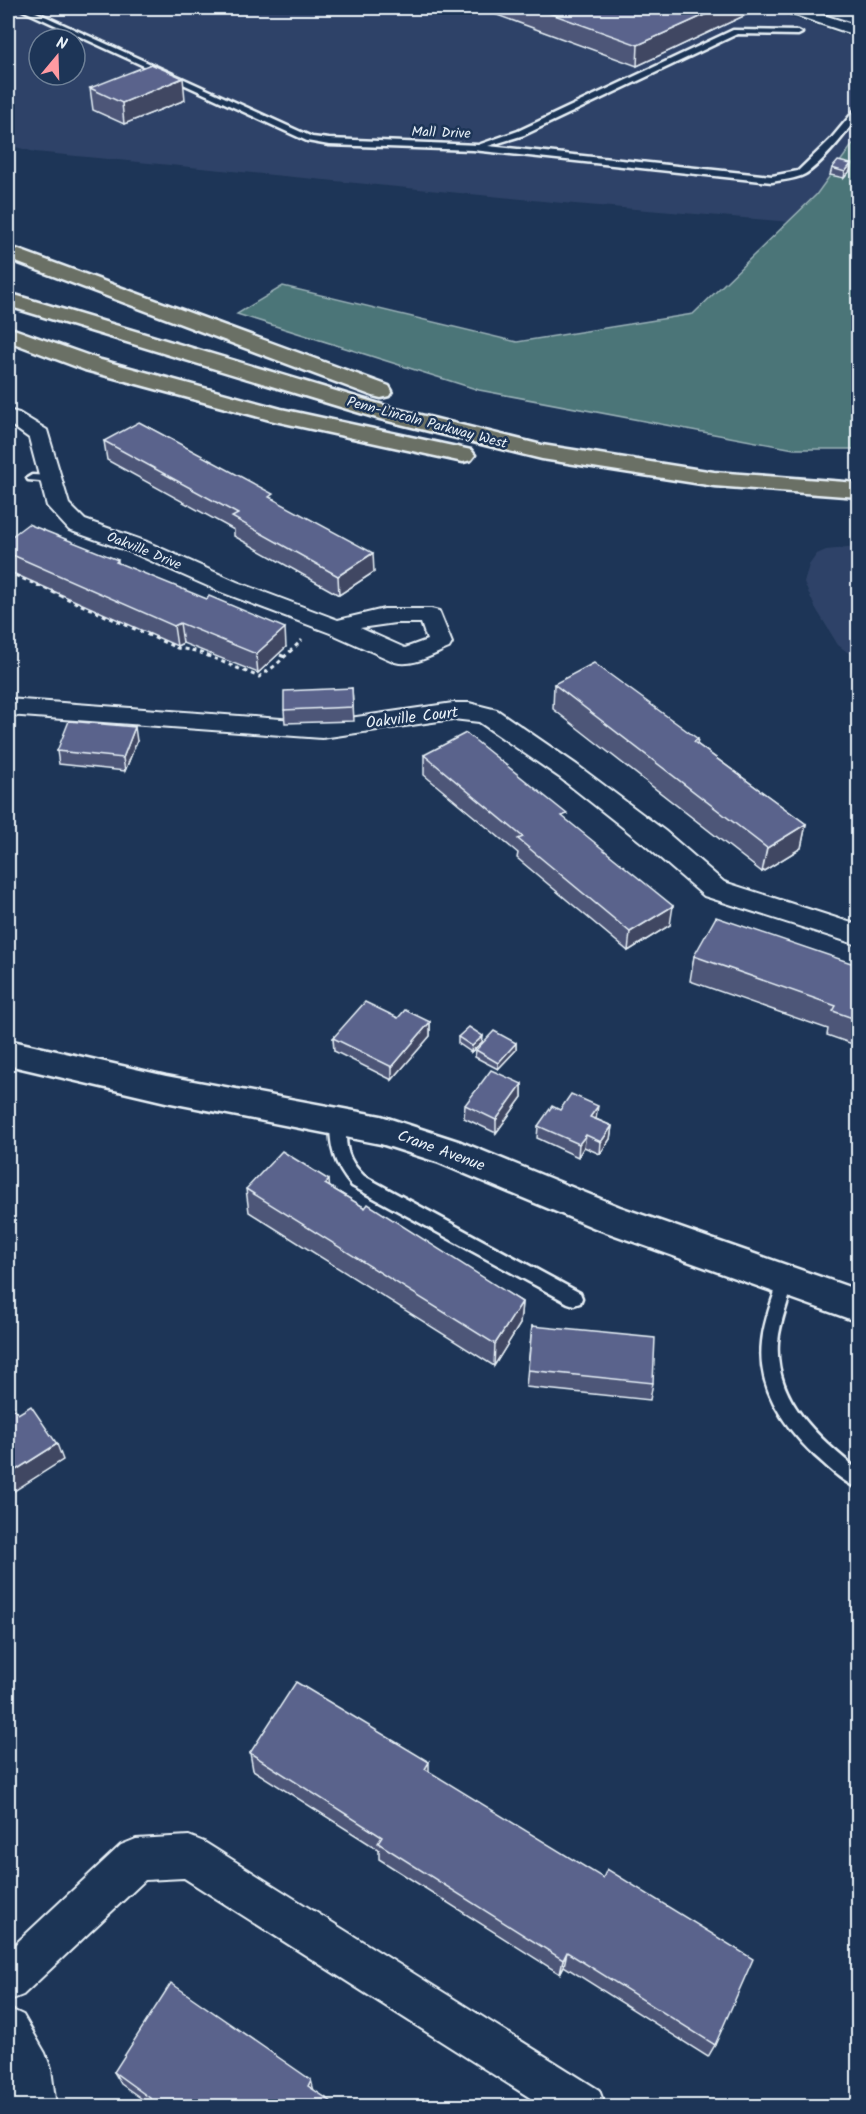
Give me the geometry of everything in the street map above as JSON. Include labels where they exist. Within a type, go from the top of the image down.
[{"type":"highway","points":[[8,252],[43,267],[403,399]]},
{"type":"highway","name":"Penn-Lincoln Parkway West","points":[[8,281],[403,399],[542,433],[628,448],[763,465],[858,471]]},
{"type":"highway","name":"Penn-Lincoln Parkway West","points":[[8,299],[388,414],[499,442],[655,471],[774,485],[858,490]]},
{"type":"highway","points":[[8,334],[93,365],[266,412],[445,452],[616,479],[723,486],[858,490]]},
{"type":"street","points":[[788,8],[858,31]]},
{"type":"street","name":"Oakville Drive","points":[[8,416],[39,435],[42,478],[58,506],[77,525],[139,547],[229,587],[338,628]]},
{"type":"street","name":"Oakville Court","points":[[8,707],[322,730],[453,711],[470,711],[488,716],[568,771],[620,811],[714,890],[858,935]]},
{"type":"street","name":"Crane Avenue","points":[[8,1053],[157,1087],[381,1130],[449,1152],[608,1218],[858,1306]]},
{"type":"street","points":[[8,1980],[136,1860],[189,1857],[582,2106]]},
{"type":"street","points":[[8,2030],[29,2069],[34,2106]]},
{"type":"lane","name":"Mall Drive","points":[[22,8],[310,139],[329,142],[473,147],[772,179],[801,173],[833,142],[858,112]]},
{"type":"lane","points":[[473,147],[521,133],[736,32],[798,33]]},
{"type":"lane","points":[[338,1121],[338,1145],[342,1163],[358,1181],[574,1298]]},
{"type":"lane","points":[[786,1279],[770,1341],[770,1373],[773,1382],[780,1401],[799,1429],[858,1479]]},
{"type":"path","points":[[8,573],[177,648],[196,651],[259,677],[302,640]]},
{"type":"path","points":[[280,655],[285,657]]},
{"type":"shaded area","points":[[8,8],[762,8],[858,39],[858,180],[840,226],[563,203],[35,152],[8,145]]},
{"type":"shaded area","points":[[858,547],[858,660],[838,645],[815,607],[804,583],[809,565],[817,554],[826,550]]},
{"type":"green space","points":[[858,137],[858,449],[794,449],[479,390],[237,314],[283,286],[517,342],[693,314],[816,195]]},
{"type":"building","points":[[535,8],[720,8],[638,45]]},
{"type":"building","points":[[151,64],[183,78],[122,103],[90,88]]},
{"type":"building","points":[[838,161],[851,164],[845,172],[832,168]]},
{"type":"building","points":[[139,422],[273,494],[269,497],[373,553],[338,576],[232,517],[238,514],[104,441]]},
{"type":"building","points":[[28,524],[207,599],[209,596],[285,628],[256,654],[180,623],[174,626],[8,553],[8,539]]},
{"type":"building","points":[[594,663],[698,739],[694,742],[806,824],[767,848],[554,684]]},
{"type":"building","points":[[352,688],[353,707],[284,710],[284,691]]},
{"type":"building","points":[[69,721],[135,727],[123,758],[57,751]]},
{"type":"building","points":[[466,733],[567,814],[562,816],[673,906],[630,932],[518,839],[523,837],[424,755]]},
{"type":"building","points":[[716,917],[857,965],[855,970],[858,971],[858,1020],[833,1011],[836,1006],[694,956]]},
{"type":"building","points":[[365,1002],[398,1018],[405,1010],[430,1022],[392,1067],[333,1038]]},
{"type":"building","points":[[469,1027],[483,1036],[472,1046],[458,1037]]},
{"type":"building","points":[[494,1031],[516,1043],[498,1063],[476,1050]]},
{"type":"building","points":[[491,1070],[522,1084],[496,1120],[465,1105]]},
{"type":"building","points":[[571,1094],[598,1106],[590,1117],[612,1126],[601,1142],[586,1135],[579,1144],[538,1126],[552,1106],[560,1110]]},
{"type":"building","points":[[282,1151],[329,1180],[325,1184],[365,1208],[368,1204],[522,1302],[495,1344],[246,1189]]},
{"type":"building","points":[[532,1326],[655,1338],[653,1383],[528,1370]]},
{"type":"building","points":[[8,1398],[18,1414],[31,1406],[57,1444],[8,1475]]},
{"type":"building","points":[[296,1682],[429,1762],[425,1769],[603,1878],[607,1869],[753,1959],[715,2045],[567,1952],[563,1960],[378,1843],[382,1837],[250,1753]]},
{"type":"building","points":[[171,1983],[311,2080],[308,2086],[338,2106],[161,2106],[114,2072]]}]
